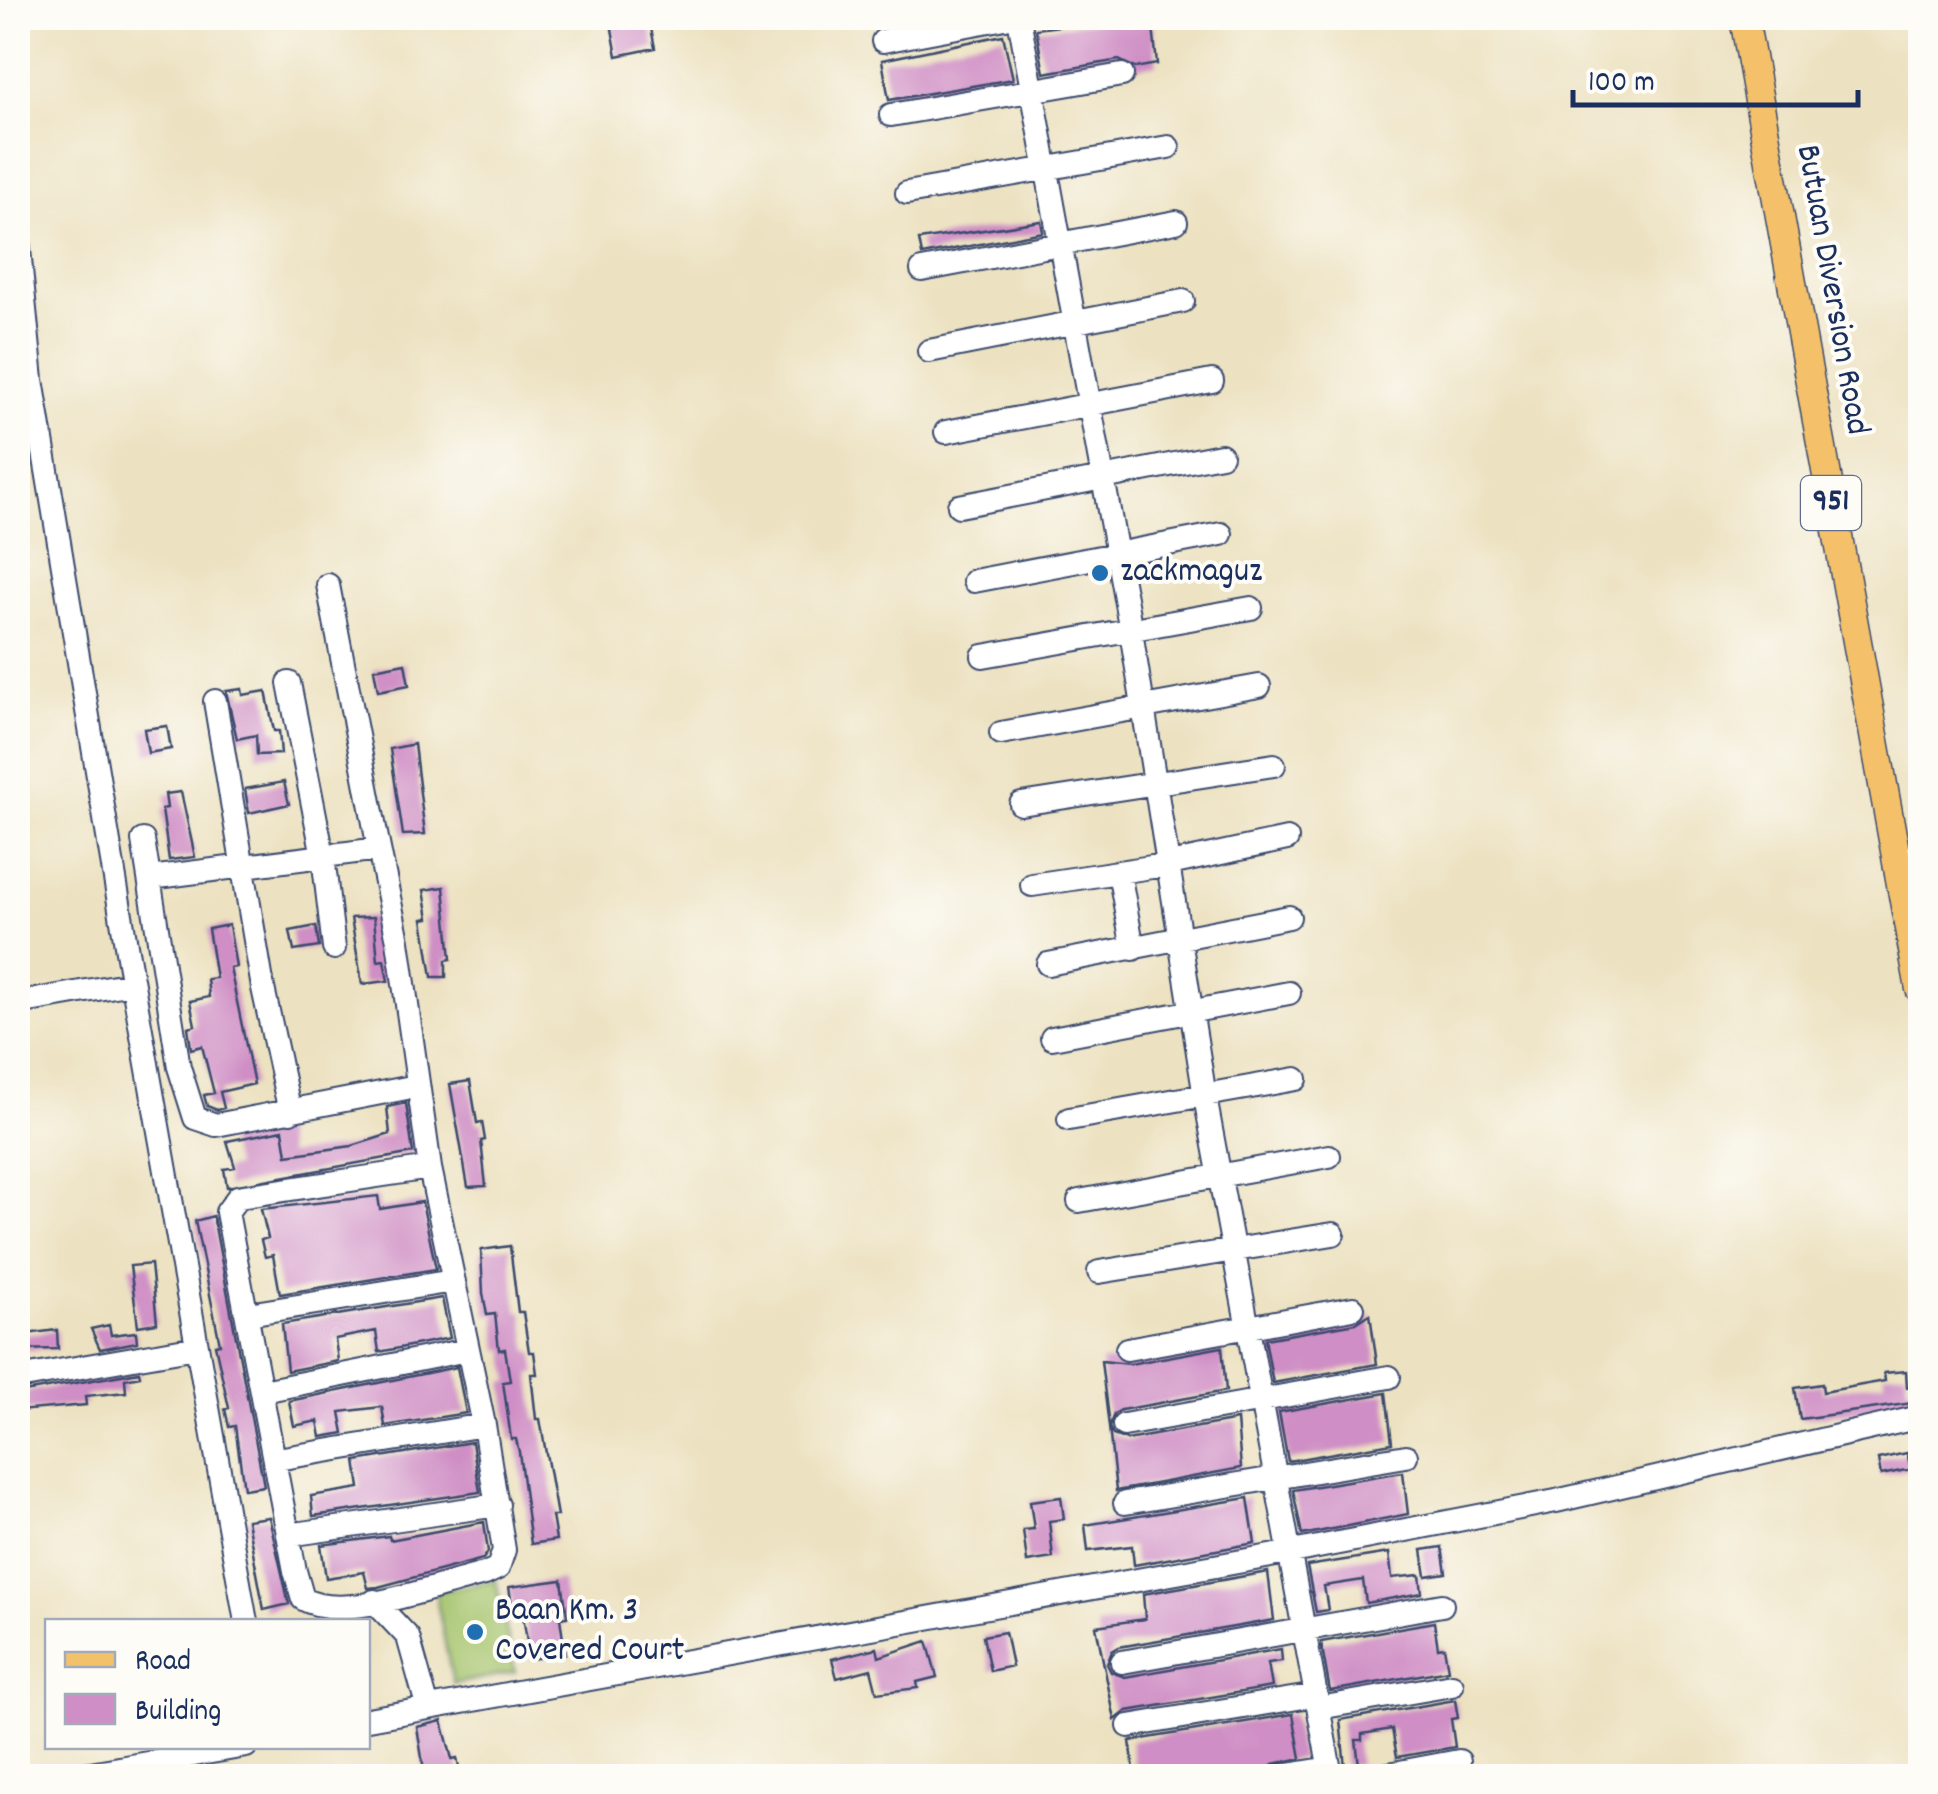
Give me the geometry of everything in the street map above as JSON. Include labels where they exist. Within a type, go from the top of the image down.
[{"type":"main road","name":"Butuan Diversion Road","points":[[1744,18],[1909,857],[1920,989]]},
{"type":"street","points":[[883,41],[1005,18]]},
{"type":"street","points":[[1019,18],[1131,632],[1190,1013],[1330,1772],[1282,1776]]},
{"type":"street","points":[[891,115],[1122,75]]},
{"type":"street","points":[[907,193],[1168,146]]},
{"type":"street","points":[[922,270],[1176,222]]},
{"type":"street","points":[[18,239],[32,380],[132,983],[245,1619]]},
{"type":"street","points":[[929,351],[1182,301]]},
{"type":"street","points":[[946,432],[1212,381]]},
{"type":"street","points":[[959,506],[1221,455]]},
{"type":"street","points":[[974,581],[1221,534]]},
{"type":"street","points":[[328,585],[398,941],[430,1168],[504,1536],[498,1568],[374,1601],[324,1608],[304,1599],[288,1535],[277,1459],[228,1212],[238,1196],[430,1168]]},
{"type":"street","points":[[983,656],[1251,608]]},
{"type":"street","points":[[289,683],[323,856],[334,948]]},
{"type":"street","points":[[1002,732],[1259,686]]},
{"type":"street","points":[[216,701],[262,988],[290,1112]]},
{"type":"street","points":[[1021,804],[1274,765]]},
{"type":"street","points":[[1032,885],[1165,865],[1287,839]]},
{"type":"street","points":[[143,840],[179,1066],[195,1118],[216,1125],[417,1086]]},
{"type":"street","points":[[150,878],[379,849]]},
{"type":"street","points":[[1119,872],[1133,949]]},
{"type":"street","points":[[1048,964],[1289,917]]},
{"type":"street","points":[[18,1003],[132,983]]},
{"type":"street","points":[[1052,1038],[1289,993]]},
{"type":"street","points":[[1069,1118],[1296,1080]]},
{"type":"street","points":[[1079,1201],[1329,1156]]},
{"type":"street","points":[[1099,1272],[1333,1234]]},
{"type":"street","points":[[248,1314],[454,1281]]},
{"type":"street","points":[[1127,1349],[1353,1308]]},
{"type":"street","points":[[18,1378],[197,1347]]},
{"type":"street","points":[[263,1391],[467,1350]]},
{"type":"street","points":[[1124,1425],[1389,1378]]},
{"type":"street","points":[[370,1719],[428,1705],[1287,1553],[1556,1500],[1920,1418]]},
{"type":"street","points":[[277,1459],[484,1425]]},
{"type":"street","points":[[1125,1504],[1406,1456]]},
{"type":"street","points":[[288,1535],[498,1505]]},
{"type":"street","points":[[416,1591],[408,1637],[428,1705]]},
{"type":"street","points":[[374,1601],[408,1637]]},
{"type":"street","points":[[1122,1662],[1442,1606]]},
{"type":"street","points":[[1129,1726],[1452,1685]]},
{"type":"street","points":[[73,1776],[229,1749]]},
{"type":"street","points":[[1378,1776],[1460,1761]]},
{"type":"green space","name":"Baan Km. 3 Covered Court","points":[[496,1580],[515,1672],[453,1684],[435,1592]]},
{"type":"building","points":[[610,18],[649,18],[655,48],[617,56]]},
{"type":"building","points":[[1152,18],[1157,64],[1135,68],[1119,60],[1044,73],[1036,29]]},
{"type":"building","points":[[1003,35],[1013,79],[889,100],[882,60]]},
{"type":"building","points":[[1041,221],[1043,232],[922,255],[919,240]]},
{"type":"building","points":[[405,663],[409,685],[378,691],[374,669]]},
{"type":"building","points":[[242,689],[243,695],[266,691],[274,731],[279,731],[281,754],[257,755],[256,735],[237,739],[226,691]]},
{"type":"building","points":[[167,726],[171,749],[148,753],[144,729]]},
{"type":"building","points":[[414,744],[425,834],[403,835],[390,749]]},
{"type":"building","points":[[284,782],[289,804],[249,813],[245,789]]},
{"type":"building","points":[[181,792],[195,857],[169,860],[162,809],[167,808],[165,794]]},
{"type":"building","points":[[444,887],[451,959],[446,960],[446,977],[432,977],[423,919],[429,918],[424,890]]},
{"type":"building","points":[[374,917],[378,961],[384,960],[388,981],[362,984],[351,918]]},
{"type":"building","points":[[229,925],[236,967],[230,968],[254,1084],[220,1092],[224,1108],[217,1110],[207,1106],[204,1095],[214,1093],[202,1046],[191,1049],[188,1027],[195,1025],[190,1001],[209,997],[207,979],[216,978],[208,929]]},
{"type":"building","points":[[316,926],[319,947],[294,951],[290,931]]},
{"type":"building","points":[[470,1081],[477,1123],[482,1122],[485,1140],[481,1141],[486,1186],[468,1187],[450,1084]]},
{"type":"building","points":[[406,1103],[413,1153],[227,1187],[224,1169],[235,1167],[227,1141],[283,1130],[287,1155],[352,1146],[390,1134],[387,1107]]},
{"type":"building","points":[[378,1196],[380,1209],[422,1202],[436,1269],[280,1294],[273,1255],[265,1257],[261,1240],[268,1238],[261,1209]]},
{"type":"building","points":[[213,1216],[264,1486],[244,1489],[235,1426],[229,1427],[225,1409],[229,1408],[215,1345],[220,1344],[195,1221]]},
{"type":"building","points":[[510,1246],[518,1312],[523,1312],[529,1352],[534,1352],[537,1374],[531,1374],[536,1419],[540,1419],[557,1516],[552,1516],[556,1540],[531,1544],[519,1452],[516,1439],[511,1439],[503,1382],[510,1381],[505,1349],[499,1350],[495,1314],[487,1315],[483,1293],[481,1250]]},
{"type":"building","points":[[151,1264],[157,1323],[138,1326],[130,1266]]},
{"type":"building","points":[[442,1298],[450,1338],[379,1352],[376,1331],[335,1339],[338,1361],[287,1371],[282,1324]]},
{"type":"building","points":[[1370,1314],[1377,1364],[1273,1383],[1265,1339],[1356,1323]]},
{"type":"building","points":[[109,1325],[111,1335],[136,1332],[137,1342],[100,1349],[91,1329]]},
{"type":"building","points":[[57,1330],[58,1349],[18,1350],[18,1335]]},
{"type":"building","points":[[1222,1347],[1226,1391],[1121,1410],[1114,1414],[1109,1427],[1101,1361],[1130,1364]]},
{"type":"building","points":[[457,1367],[466,1413],[385,1426],[382,1407],[340,1412],[344,1433],[321,1437],[318,1421],[294,1426],[289,1401]]},
{"type":"building","points":[[1906,1371],[1907,1387],[1920,1385],[1920,1402],[1800,1419],[1795,1388],[1822,1384],[1823,1392],[1885,1381],[1884,1373]]},
{"type":"building","points":[[139,1372],[140,1376],[125,1379],[126,1392],[85,1396],[86,1405],[18,1411],[18,1393]]},
{"type":"building","points":[[1386,1393],[1392,1443],[1288,1461],[1279,1412]]},
{"type":"building","points":[[1237,1420],[1241,1468],[1116,1491],[1109,1427],[1113,1435],[1127,1440]]},
{"type":"building","points":[[472,1442],[480,1492],[313,1516],[311,1496],[360,1488],[356,1461]]},
{"type":"building","points":[[1907,1453],[1911,1469],[1881,1475],[1878,1459]]},
{"type":"building","points":[[1403,1472],[1408,1514],[1302,1535],[1293,1490]]},
{"type":"building","points":[[1061,1497],[1064,1519],[1049,1521],[1053,1558],[1027,1562],[1023,1530],[1034,1529],[1030,1501]]},
{"type":"building","points":[[1248,1498],[1255,1543],[1134,1565],[1132,1546],[1088,1551],[1085,1525]]},
{"type":"building","points":[[269,1517],[289,1604],[264,1610],[247,1520]]},
{"type":"building","points":[[484,1522],[488,1552],[483,1559],[378,1587],[368,1588],[364,1572],[326,1578],[321,1545],[389,1536],[390,1540]]},
{"type":"building","points":[[1442,1547],[1446,1573],[1426,1576],[1422,1550]]},
{"type":"building","points":[[1389,1553],[1392,1578],[1420,1575],[1422,1593],[1366,1603],[1363,1580],[1324,1586],[1328,1610],[1316,1612],[1307,1566]]},
{"type":"building","points":[[1268,1572],[1274,1620],[1119,1647],[1112,1651],[1107,1664],[1111,1672],[1125,1677],[1281,1649],[1282,1661],[1268,1663],[1272,1687],[1127,1711],[1115,1720],[1096,1626],[1145,1619],[1143,1594]]},
{"type":"building","points":[[562,1580],[567,1617],[560,1618],[565,1654],[530,1659],[522,1610],[513,1611],[509,1587]]},
{"type":"building","points":[[1434,1622],[1438,1648],[1444,1647],[1448,1670],[1330,1691],[1321,1642]]},
{"type":"building","points":[[1005,1632],[1012,1666],[990,1671],[983,1636]]},
{"type":"building","points":[[927,1641],[937,1677],[917,1682],[918,1688],[877,1693],[871,1669],[837,1678],[832,1659],[877,1648],[879,1657]]},
{"type":"building","points":[[1455,1700],[1458,1718],[1451,1719],[1455,1747],[1397,1757],[1392,1729],[1362,1734],[1362,1740],[1356,1740],[1359,1765],[1345,1767],[1340,1720]]},
{"type":"building","points":[[1293,1714],[1301,1758],[1273,1764],[1268,1774],[1135,1776],[1130,1741]]},
{"type":"building","points":[[442,1721],[461,1776],[429,1776],[423,1764],[417,1727]]},
{"type":"place","name":"zackmaguz","points":[[1100,573]]},
{"type":"place","name":"Baan Km. 3 Covered Court","points":[[475,1632]]}]
